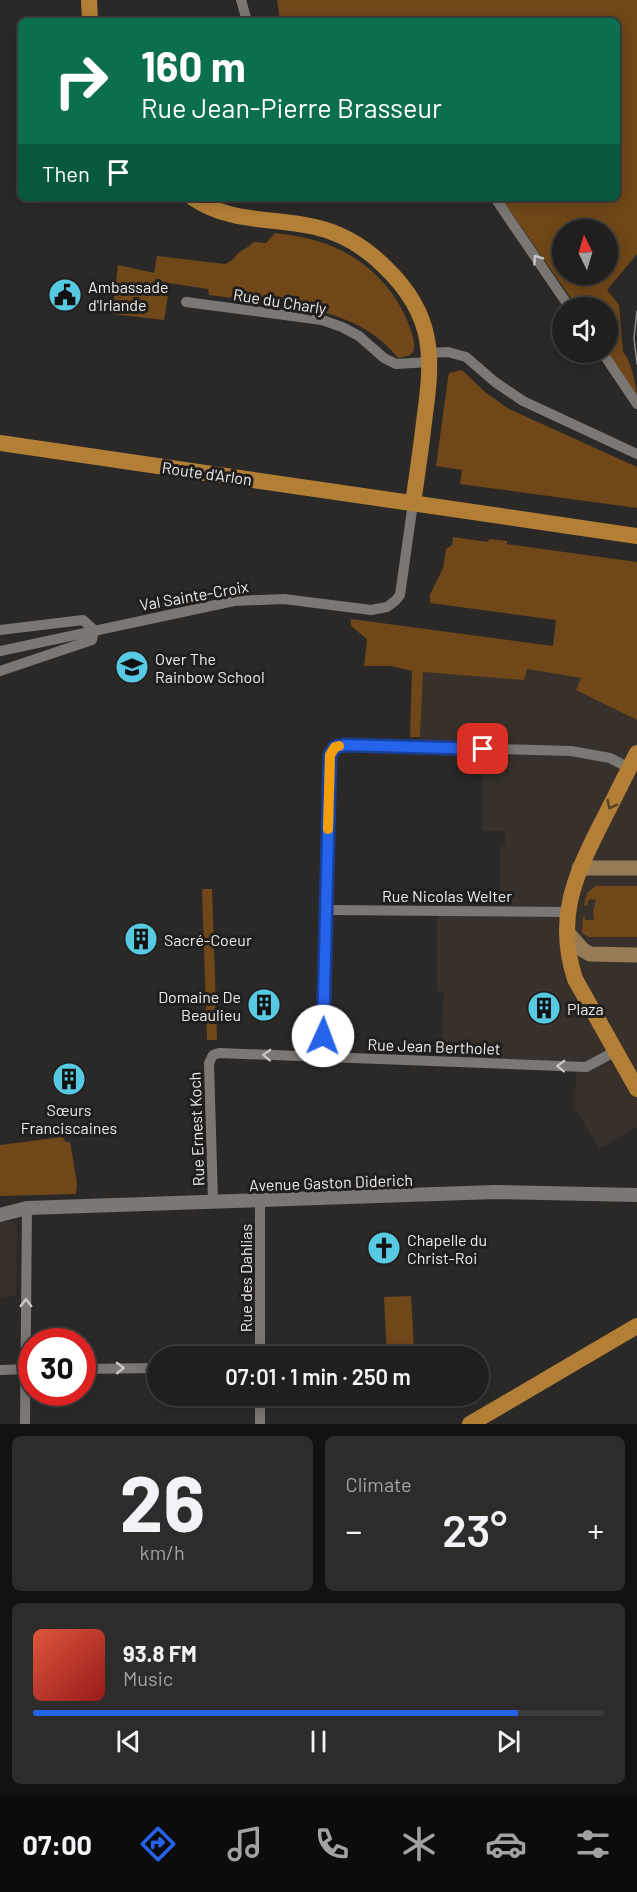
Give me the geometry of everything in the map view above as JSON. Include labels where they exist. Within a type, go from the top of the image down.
[{"type":"main road","points":[[89,0],[90,18]]},
{"type":"main road","points":[[198,201],[218,212],[234,216],[300,223],[338,234],[359,245],[376,258],[400,283],[417,308],[425,327],[430,357],[429,388],[413,503]]},
{"type":"main road","name":"Route d'Arlon","points":[[0,443],[637,536]]},
{"type":"main road","points":[[637,753],[579,868],[567,912],[567,932],[575,979],[637,1089]]},
{"type":"main road","points":[[579,868],[637,868]]},
{"type":"main road","points":[[567,932],[583,950],[590,954],[637,955]]},
{"type":"main road","points":[[470,1424],[488,1419],[637,1326]]},
{"type":"street","points":[[241,0],[246,18]]},
{"type":"street","points":[[497,201],[562,297]]},
{"type":"street","name":"Rue du Charly","points":[[186,302],[322,320],[359,336],[384,358],[396,364],[448,351],[466,357],[495,382],[523,401],[637,454]]},
{"type":"street","points":[[609,363],[637,404]]},
{"type":"street","name":"Val Sainte-Croix","points":[[0,651],[234,601],[284,599],[371,610],[387,607],[395,602],[399,595],[413,503]]},
{"type":"street","name":"Val Sainte-Croix","points":[[0,630],[83,620],[94,630]]},
{"type":"street","name":"Val Sainte-Croix","points":[[0,670],[92,640],[94,630]]},
{"type":"street","points":[[322,1057],[330,755],[335,747],[345,745],[571,751],[610,758],[629,768]]},
{"type":"street","name":"Rue Nicolas Welter","points":[[326,910],[567,912]]},
{"type":"street","name":"Rue Jean Bertholet","points":[[213,1055],[219,1053],[586,1067],[615,1051]]},
{"type":"street","name":"Rue Ernest Koch","points":[[213,1055],[209,1063],[208,1093],[213,1202]]},
{"type":"street","name":"Avenue Gaston Diderich","points":[[0,1204],[27,1208],[495,1192],[637,1195]]},
{"type":"street","name":"Rue des Dahlias","points":[[260,1201],[260,1346]]},
{"type":"street","points":[[27,1208],[28,1328]]},
{"type":"street","name":"Avenue Gaston Diderich","points":[[0,1215],[27,1208]]},
{"type":"street","points":[[96,1369],[147,1368]]},
{"type":"street","points":[[0,1370],[18,1370]]},
{"type":"street","points":[[25,1424],[26,1406]]},
{"type":"street","points":[[260,1406],[260,1424]]},
{"type":"shaded area","points":[[277,0],[637,0],[637,254],[618,277],[618,219],[552,219],[552,271],[501,201],[620,201],[620,18],[280,18]]},
{"type":"shaded area","points":[[275,233],[306,238],[335,247],[364,264],[391,291],[398,302],[413,337],[413,352],[398,358],[380,340],[359,326],[311,309],[209,295],[208,289],[162,282],[159,294],[168,296],[164,320],[112,314],[118,265],[154,273],[157,256],[225,264],[254,242],[266,243]]},
{"type":"shaded area","points":[[562,285],[611,285],[607,290],[613,297],[570,297]]},
{"type":"shaded area","points":[[618,304],[623,352],[633,373],[637,397],[614,363],[618,363]]},
{"type":"shaded area","points":[[462,370],[485,392],[509,409],[637,467],[637,508],[460,484],[462,470],[436,466],[449,373]]},
{"type":"shaded area","points":[[453,537],[488,542],[489,539],[507,541],[507,544],[637,562],[637,720],[576,690],[581,678],[527,669],[524,680],[423,672],[420,737],[410,737],[412,671],[391,666],[364,666],[367,639],[351,626],[351,619],[553,646],[556,620],[430,603],[430,595],[443,568],[446,549],[452,545]]},
{"type":"shaded area","points":[[526,669],[581,678],[577,690],[637,720],[637,1127],[599,1149],[575,1108],[576,1067],[441,1062],[444,991],[437,991],[437,910],[500,910],[500,848],[505,844],[505,831],[482,831],[483,749],[420,747],[423,672],[524,679]]},
{"type":"shaded area","points":[[596,886],[637,886],[637,937],[589,937],[582,933],[583,916],[585,920],[594,920],[596,900],[589,899],[587,906],[584,905],[587,893]]},
{"type":"shaded area","points":[[202,889],[212,889],[217,1040],[207,1040]]},
{"type":"shaded area","points":[[62,1137],[66,1142],[70,1142],[77,1183],[76,1194],[0,1196],[0,1145]]},
{"type":"shaded area","points":[[0,1222],[13,1222],[17,1227],[16,1296],[0,1297]]},
{"type":"shaded area","points":[[411,1296],[414,1346],[386,1346],[384,1297]]},
{"type":"tram line","points":[[637,311],[634,338],[637,364]]},
{"type":"slow traffic","points":[[328,829],[330,755],[335,747],[339,746]]},
{"type":"place","name":"Ambassade d'Irlande","points":[[65,295]]},
{"type":"place","name":"Over The Rainbow School","points":[[132,667]]},
{"type":"place","name":"Sacré-Coeur","points":[[141,939]]},
{"type":"place","name":"Domaine De Beaulieu","points":[[264,1005]]},
{"type":"place","name":"Plaza","points":[[544,1008]]},
{"type":"place","name":"Sœurs Franciscaines","points":[[69,1079]]},
{"type":"place","name":"Chapelle du Christ-Roi","points":[[384,1248]]},
{"type":"route","points":[[323,1036],[330,755],[335,747],[345,745],[483,749]]}]
